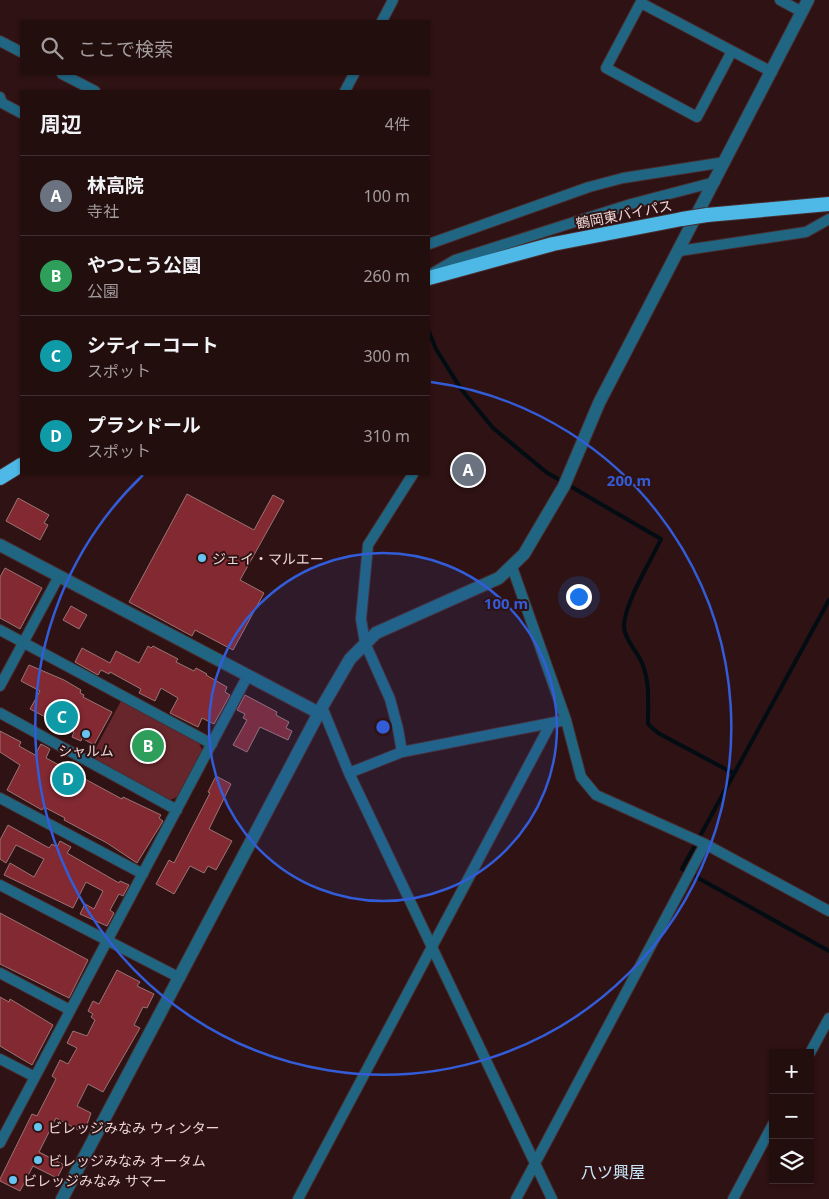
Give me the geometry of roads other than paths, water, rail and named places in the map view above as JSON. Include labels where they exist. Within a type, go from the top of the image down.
[{"type":"highway","name":"鶴岡東バイパス","points":[[430,277],[554,244],[682,219],[829,204]]},
{"type":"highway","points":[[0,478],[20,466]]},
{"type":"street","points":[[383,20],[393,0]]},
{"type":"street","points":[[780,0],[802,12]]},
{"type":"street","points":[[62,1199],[321,710],[350,659],[376,633],[499,578],[512,567],[534,539],[564,486],[599,403],[726,162],[808,0]]},
{"type":"street","points":[[732,51],[697,117],[606,68],[641,1],[772,72]]},
{"type":"street","points":[[0,41],[20,51]]},
{"type":"street","points":[[64,75],[93,90]]},
{"type":"street","points":[[346,90],[353,75]]},
{"type":"street","points":[[0,98],[2,103],[20,112]]},
{"type":"street","points":[[430,244],[589,187],[623,178],[726,162]]},
{"type":"street","points":[[430,276],[454,260],[631,204],[715,182]]},
{"type":"street","points":[[679,251],[806,232],[829,219]]},
{"type":"street","points":[[402,752],[390,699],[365,643],[361,619],[368,545],[411,475]]},
{"type":"street","points":[[0,545],[248,675],[321,710],[348,773],[552,1199]]},
{"type":"street","points":[[512,567],[566,720],[581,777],[596,795],[705,844],[829,911]]},
{"type":"street","points":[[0,686],[59,576]]},
{"type":"street","points":[[0,630],[212,744]]},
{"type":"street","points":[[0,1143],[248,675]]},
{"type":"street","points":[[0,713],[177,810]]},
{"type":"street","points":[[348,773],[402,752],[566,720]]},
{"type":"street","points":[[298,1199],[551,723]]},
{"type":"street","points":[[0,798],[143,874]]},
{"type":"street","points":[[516,1199],[705,844]]},
{"type":"street","points":[[0,885],[180,978]]},
{"type":"street","points":[[0,973],[70,1010]]},
{"type":"street","points":[[813,1049],[829,1018]]},
{"type":"street","points":[[0,1059],[34,1077]]},
{"type":"street","points":[[733,1199],[769,1132]]},
{"type":"waterway","points":[[430,334],[436,349],[461,389],[493,428],[546,472],[661,539],[634,592],[624,624],[626,634],[645,670],[648,693],[648,724],[658,733],[733,773]]},
{"type":"waterway","points":[[829,600],[682,869],[829,951]]},
{"type":"place","name":"林高院","points":[[468,470]]},
{"type":"place","name":"ジェイ・マルエー","points":[[202,558]]},
{"type":"place","name":"シティーコート","points":[[62,717]]},
{"type":"place","name":"シャルム","points":[[86,734]]},
{"type":"place","name":"やつこう公園","points":[[148,746]]},
{"type":"place","name":"プランドール","points":[[68,779]]},
{"type":"place","name":"ビレッジみなみ ウィンター","points":[[38,1127]]},
{"type":"place","name":"ビレッジみなみ オータム","points":[[38,1160]]},
{"type":"place","name":"ビレッジみなみ サマー","points":[[13,1180]]},
{"type":"district","name":"八ツ興屋","points":[[613,1172]]}]
